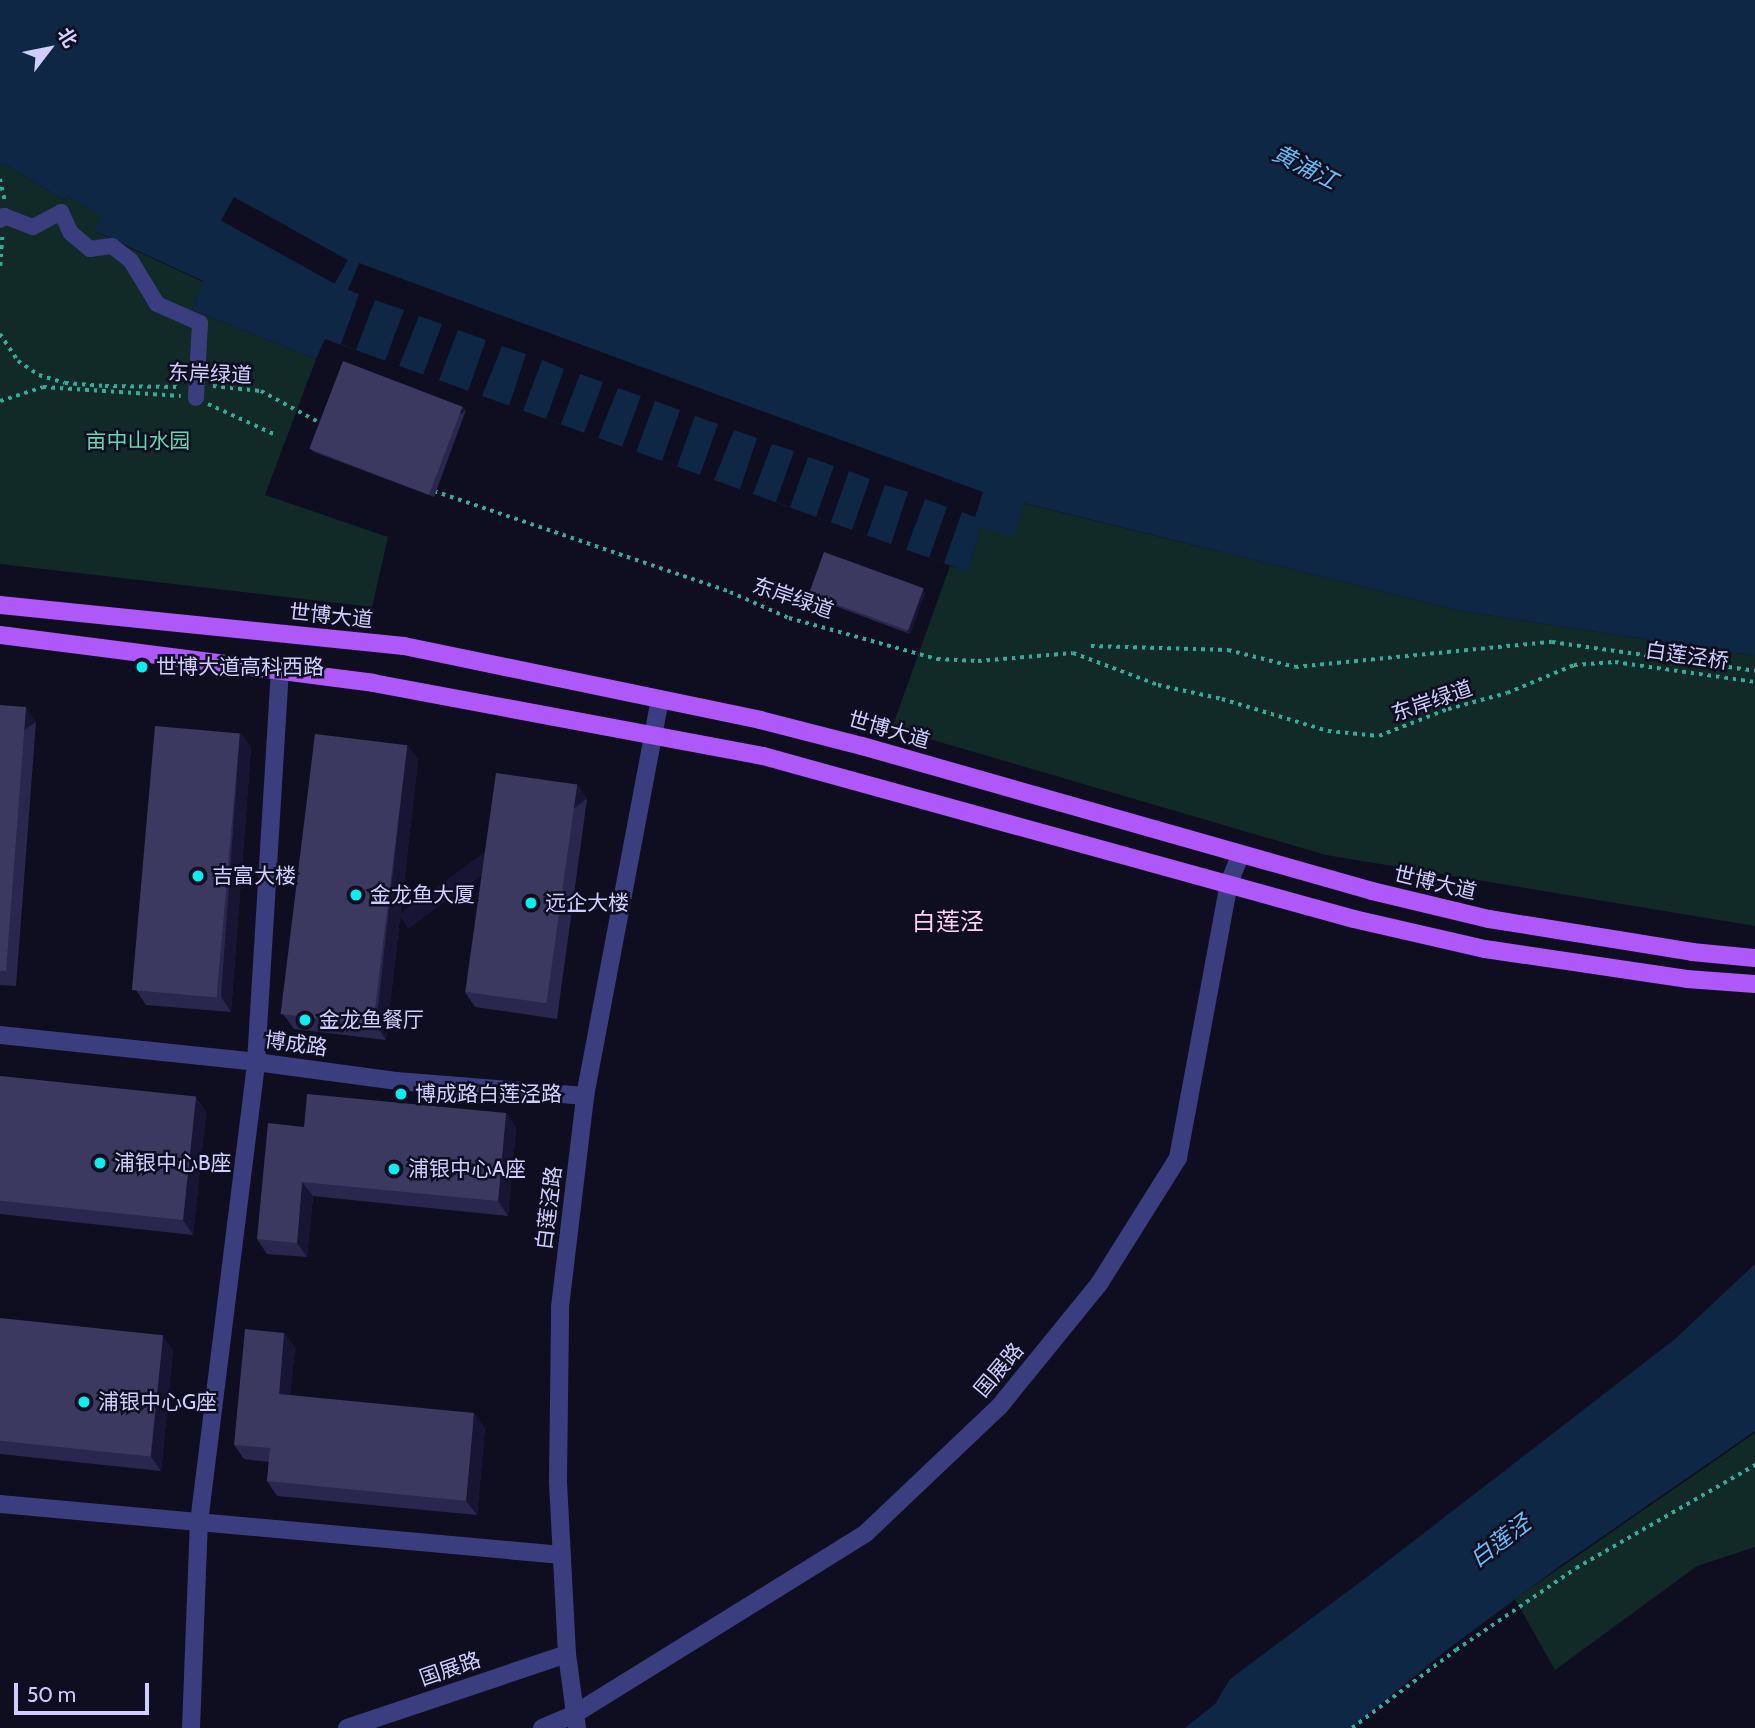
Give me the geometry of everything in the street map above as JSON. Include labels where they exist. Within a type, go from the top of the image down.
[{"type":"main road","name":"世博大道","points":[[0,605],[404,646],[760,720],[862,746],[1241,854],[1489,919],[1692,952],[1755,958]]},
{"type":"main road","points":[[0,635],[373,683],[763,756],[1354,919],[1485,949],[1687,979],[1755,984]]},
{"type":"street","points":[[3,213],[4,216],[33,227],[61,212],[71,233],[90,249],[112,246],[131,261],[156,304],[201,323],[196,392]]},
{"type":"street","points":[[191,1728],[199,1522],[256,1062],[280,671]]},
{"type":"street","name":"白莲泾路","points":[[575,1721],[567,1654],[558,1481],[560,1307],[585,1096],[660,699]]},
{"type":"street","name":"国展路","points":[[542,1728],[575,1721],[866,1533],[999,1408],[1099,1284],[1178,1158],[1229,883],[1241,854]]},
{"type":"street","name":"博成路","points":[[0,1035],[256,1062],[396,1081],[585,1096]]},
{"type":"street","points":[[0,1504],[562,1555]]},
{"type":"street","name":"国展路","points":[[347,1728],[567,1654]]},
{"type":"path","points":[[0,179],[3,213]]},
{"type":"path","name":"东岸绿道","points":[[0,334],[18,361],[40,375],[65,383],[196,392],[228,386],[261,391],[324,425]]},
{"type":"path","points":[[0,401],[43,387],[196,392],[276,435]]},
{"type":"path","name":"东岸绿道","points":[[425,488],[730,592],[789,618],[937,659],[978,661],[1073,653],[1158,685],[1222,699],[1328,731],[1379,736],[1448,709],[1507,693],[1574,666],[1615,662]]},
{"type":"path","points":[[1091,646],[1228,650],[1295,667],[1552,642],[1755,671]]},
{"type":"path","name":"白莲泾桥","points":[[1615,662],[1755,682]]},
{"type":"path","points":[[1353,1728],[1456,1650],[1576,1568],[1755,1465]]},
{"type":"green space","name":"亩中山水园","points":[[3,163],[64,200],[67,196],[102,216],[96,232],[203,282],[192,310],[316,359],[265,495],[388,537],[372,607],[0,564],[0,167]]},
{"type":"green space","points":[[1022,503],[1461,611],[1755,656],[1755,926],[1326,855],[892,728],[950,566],[968,571],[981,527]]},
{"type":"green space","points":[[1755,1433],[1755,1547],[1697,1566],[1555,1670],[1515,1599]]},
{"type":"water","name":"黄浦江","points":[[0,0],[1755,0],[1755,656],[1461,611],[1023,503],[1014,538],[981,527],[968,572],[325,339],[316,359],[192,310],[203,281],[95,231],[101,216],[67,196],[64,200],[3,163],[0,167]]},
{"type":"water","points":[[1755,1264],[1755,1431],[1560,1566],[1448,1649],[1351,1728],[1185,1728],[1215,1704],[1230,1679],[1367,1577],[1675,1339]]},
{"type":"pier","points":[[234,197],[348,260],[335,284],[221,221]]},
{"type":"pier","points":[[359,263],[983,492],[975,517],[962,512],[944,563],[929,558],[947,507],[925,499],[906,550],[891,544],[908,492],[885,485],[867,535],[852,530],[870,479],[849,471],[831,522],[816,517],[834,466],[808,457],[790,507],[776,502],[794,451],[772,444],[753,494],[740,489],[757,438],[734,430],[714,480],[700,475],[718,424],[695,416],[677,466],[662,461],[680,410],[655,401],[636,452],[622,447],[641,396],[618,388],[598,438],[584,433],[603,382],[580,374],[561,424],[546,419],[564,369],[542,360],[523,411],[509,406],[526,354],[502,346],[482,396],[468,391],[486,340],[458,330],[439,380],[423,375],[442,324],[419,316],[399,366],[385,361],[404,310],[375,300],[356,350],[341,344],[359,294],[348,290]]},
{"type":"building","points":[[343,361],[462,407],[429,495],[309,449]]},
{"type":"building","points":[[824,552],[924,588],[908,631],[809,594]]},
{"type":"building","points":[[0,705],[26,707],[6,971],[0,971]]},
{"type":"building","name":"吉富大楼","points":[[155,726],[240,733],[217,997],[132,990]]},
{"type":"building","name":"金龙鱼大厦","points":[[315,734],[407,745],[373,1025],[281,1014]]},
{"type":"building","name":"远企大楼","points":[[496,773],[577,784],[546,1003],[465,992]]},
{"type":"building","name":"浦银中心B座","points":[[0,1076],[196,1097],[183,1220],[0,1201]]},
{"type":"building","name":"浦银中心A座","points":[[307,1094],[506,1113],[498,1201],[302,1182],[297,1243],[257,1239],[268,1123],[304,1127]]},
{"type":"building","name":"浦银中心G座","points":[[0,1318],[163,1335],[150,1456],[0,1441]]},
{"type":"building","points":[[245,1329],[284,1333],[279,1394],[474,1413],[466,1501],[267,1481],[270,1448],[234,1445]]},
{"type":"place","name":"世博大道高科西路","points":[[142,667]]},
{"type":"place","name":"吉富大楼","points":[[198,876]]},
{"type":"place","name":"金龙鱼大厦","points":[[356,895]]},
{"type":"place","name":"远企大楼","points":[[531,903]]},
{"type":"place","name":"金龙鱼餐厅","points":[[305,1020]]},
{"type":"place","name":"博成路白莲泾路","points":[[401,1094]]},
{"type":"place","name":"浦银中心B座","points":[[100,1163]]},
{"type":"place","name":"浦银中心A座","points":[[394,1169]]},
{"type":"place","name":"浦银中心G座","points":[[84,1402]]},
{"type":"district","name":"白莲泾","points":[[948,922]]}]
